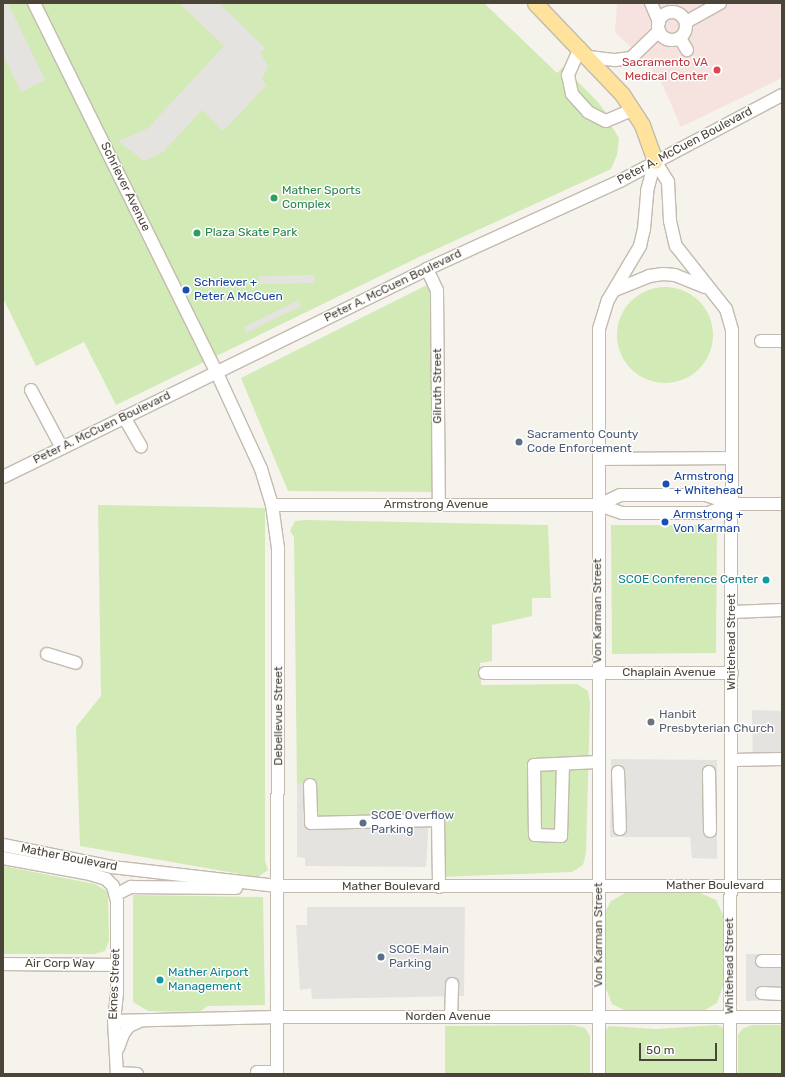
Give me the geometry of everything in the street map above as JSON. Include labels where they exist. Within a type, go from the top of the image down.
[{"type":"main road","points":[[539,4],[612,80],[634,109],[655,161]]},
{"type":"street","name":"Schriever Avenue","points":[[34,3],[216,371]]},
{"type":"street","points":[[634,109],[606,121],[588,112],[572,94],[568,75],[585,53],[615,60],[630,58],[659,26],[663,16],[671,12],[680,14],[686,22],[686,31],[680,38],[667,39],[659,26],[651,3]]},
{"type":"street","points":[[686,22],[718,3]]},
{"type":"street","points":[[680,38],[687,50]]},
{"type":"street","name":"Peter A. McCuen Boulevard","points":[[3,477],[427,268],[622,180],[655,161],[782,95]]},
{"type":"street","name":"Von Karman Street","points":[[599,1074],[599,329],[604,310],[614,290],[635,258],[640,246],[644,229],[647,191],[655,161]]},
{"type":"street","name":"Whitehead Street","points":[[655,161],[668,182],[670,221],[676,246],[690,267],[712,290],[726,309],[732,330],[732,760],[729,798],[730,1074]]},
{"type":"street","name":"Gilruth Street","points":[[427,268],[437,290],[439,505]]},
{"type":"street","points":[[614,290],[649,276],[663,274],[675,275],[712,290]]},
{"type":"street","points":[[761,341],[782,341]]},
{"type":"street","name":"Debellevue Street","points":[[216,371],[261,469],[272,505],[278,548],[277,1073]]},
{"type":"street","points":[[31,390],[62,448]]},
{"type":"street","points":[[124,418],[141,446]]},
{"type":"street","points":[[599,459],[732,458]]},
{"type":"street","name":"Armstrong Avenue","points":[[599,505],[620,495],[706,495],[732,504],[782,504]]},
{"type":"street","name":"Armstrong Avenue","points":[[272,505],[599,505],[622,513],[708,513],[732,504]]},
{"type":"street","points":[[732,612],[782,610]]},
{"type":"street","points":[[47,654],[76,663]]},
{"type":"street","name":"Chaplain Avenue","points":[[486,673],[732,673]]},
{"type":"street","points":[[732,760],[782,759]]},
{"type":"street","points":[[563,764],[561,836],[535,835],[534,765],[598,762]]},
{"type":"street","points":[[618,772],[620,829]]},
{"type":"street","points":[[710,772],[710,831]]},
{"type":"street","points":[[310,785],[311,823],[438,820],[439,887]]},
{"type":"street","points":[[709,799],[729,798]]},
{"type":"street","points":[[599,803],[618,802]]},
{"type":"street","name":"Mather Boulevard","points":[[3,845],[112,867],[277,886],[782,886]]},
{"type":"street","name":"Mather Boulevard","points":[[3,858],[106,879],[117,894]]},
{"type":"street","points":[[117,894],[131,887],[277,886]]},
{"type":"street","name":"Eknes Street","points":[[117,894],[117,965],[114,1021],[117,1069]]},
{"type":"street","points":[[762,961],[782,961]]},
{"type":"street","name":"Air Corp Way","points":[[3,964],[117,965]]},
{"type":"street","points":[[451,1017],[452,984]]},
{"type":"street","points":[[762,993],[782,994]]},
{"type":"street","name":"Norden Avenue","points":[[114,1021],[277,1017],[782,1017]]},
{"type":"street","points":[[136,1074],[117,1069],[123,1034],[129,1026],[140,1021]]},
{"type":"street","points":[[257,1072],[277,1073]]},
{"type":"shaded area","points":[[3,3],[8,3],[45,80],[21,92],[3,55]]},
{"type":"shaded area","points":[[179,3],[219,3],[265,48],[260,53],[268,66],[262,80],[267,85],[223,131],[202,110],[163,152],[144,161],[118,141],[148,128],[224,46]]},
{"type":"shaded area","name":"Sacramento VA Medical Center","points":[[617,3],[782,3],[782,78],[681,127],[663,86],[646,62],[615,32]]},
{"type":"shaded area","points":[[314,275],[315,283],[259,284],[259,276]]},
{"type":"shaded area","points":[[299,300],[301,306],[246,333],[244,327]]},
{"type":"shaded area","points":[[752,710],[782,711],[782,766],[753,766]]},
{"type":"shaded area","points":[[611,759],[717,760],[717,859],[692,858],[690,837],[610,837]]},
{"type":"shaded area","name":"SCOE Overflow Parking","points":[[317,782],[316,817],[429,818],[426,867],[305,866],[305,858],[297,857],[297,784]]},
{"type":"shaded area","name":"SCOE Main Parking","points":[[307,907],[465,907],[464,996],[312,999],[311,988],[300,990],[296,925],[307,925]]},
{"type":"shaded area","points":[[746,954],[782,954],[782,1000],[746,1001]]},
{"type":"green space","name":"Mather Sports Complex","points":[[3,3],[484,3],[557,73],[563,67],[597,101],[608,115],[610,124],[619,138],[617,155],[611,169],[417,258],[116,405],[84,342],[36,366],[3,298]]},
{"type":"green space","points":[[433,282],[439,492],[288,491],[241,378]]},
{"type":"green space","points":[[665,287],[683,291],[692,295],[699,301],[705,308],[709,317],[713,335],[709,353],[705,362],[699,369],[692,375],[683,379],[665,383],[647,379],[638,375],[631,369],[625,362],[621,353],[617,335],[621,317],[625,308],[631,301],[638,295],[647,291]]},
{"type":"green space","points":[[98,505],[265,508],[265,861],[268,870],[258,877],[80,846],[76,727],[101,696]]},
{"type":"green space","points":[[295,521],[548,525],[551,598],[532,598],[532,616],[492,625],[492,661],[480,663],[481,685],[577,684],[588,691],[590,703],[586,853],[583,865],[572,872],[439,877],[438,820],[316,818],[317,782],[297,784],[294,537],[290,531]]},
{"type":"green space","points":[[611,525],[717,525],[716,653],[612,654]]},
{"type":"green space","points":[[3,866],[95,884],[108,892],[109,941],[105,951],[94,954],[3,954]]},
{"type":"green space","points":[[627,892],[698,892],[716,900],[723,915],[723,986],[717,1003],[705,1010],[696,1011],[626,1011],[612,1004],[605,986],[605,912],[611,901]]},
{"type":"green space","points":[[133,895],[263,897],[265,1005],[208,1006],[199,1012],[148,1011],[133,1002]]},
{"type":"green space","points":[[573,1025],[585,1028],[590,1036],[590,1074],[445,1074],[445,1026]]},
{"type":"green space","points":[[717,1025],[722,1027],[724,1032],[724,1074],[605,1074],[605,1031],[609,1026],[656,1029]]},
{"type":"green space","points":[[752,1025],[782,1025],[782,1074],[738,1074],[738,1035],[742,1029]]},
{"type":"place","name":"Sacramento VA Medical Center","points":[[717,70]]},
{"type":"place","name":"Mather Sports Complex","points":[[274,198]]},
{"type":"place","name":"Plaza Skate Park","points":[[197,233]]},
{"type":"place","name":"Schriever + Peter A McCuen","points":[[186,290]]},
{"type":"place","name":"Sacramento County Code Enforcement","points":[[519,442]]},
{"type":"place","name":"Armstrong + Whitehead","points":[[666,484]]},
{"type":"place","name":"Armstrong + Von Karman","points":[[665,522]]},
{"type":"place","name":"SCOE Conference Center","points":[[766,580]]},
{"type":"place","name":"Hanbit Presbyterian Church","points":[[651,722]]},
{"type":"place","name":"SCOE Overflow Parking","points":[[363,823]]},
{"type":"place","name":"SCOE Main Parking","points":[[381,957]]},
{"type":"place","name":"Mather Airport Management","points":[[160,980]]}]
